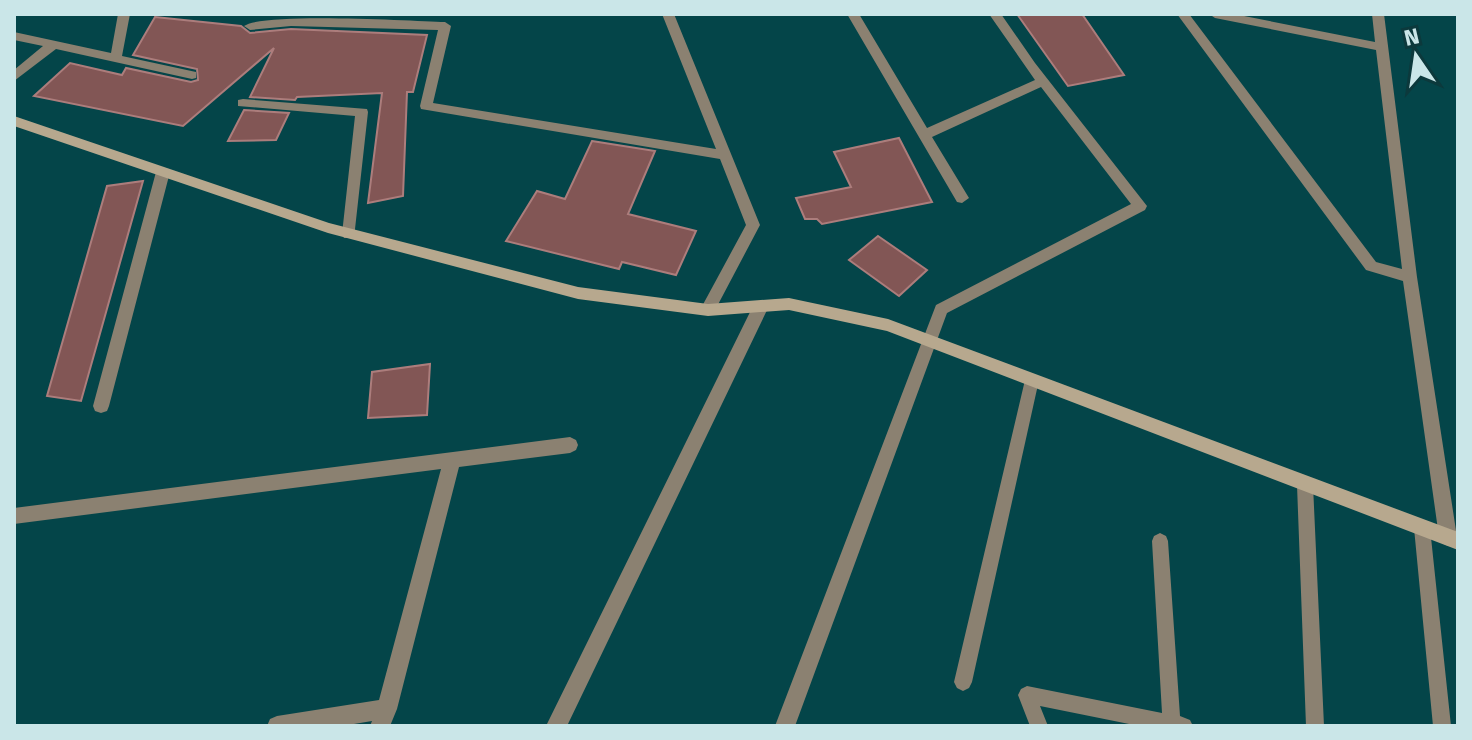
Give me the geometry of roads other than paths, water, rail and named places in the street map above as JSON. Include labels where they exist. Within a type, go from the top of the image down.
[{"type":"street","points":[[116,57],[124,14]]},
{"type":"street","points":[[668,14],[753,225],[708,310]]},
{"type":"street","points":[[853,14],[962,198]]},
{"type":"street","points":[[785,726],[941,309],[1140,206],[995,14]]},
{"type":"street","points":[[1183,14],[1371,266],[1410,277]]},
{"type":"street","points":[[1215,14],[1382,47]]},
{"type":"street","points":[[14,121],[349,234],[578,293],[708,310],[789,304],[888,325],[1453,539],[1410,277],[1378,14]]},
{"type":"street","points":[[250,26],[292,18],[421,20],[445,26],[426,106],[725,155]]},
{"type":"street","points":[[14,36],[192,75]]},
{"type":"street","points":[[14,77],[54,44]]},
{"type":"street","points":[[924,135],[1043,81]]},
{"type":"street","points":[[243,103],[362,112],[349,234]]},
{"type":"street","points":[[101,406],[163,172]]},
{"type":"street","points":[[556,726],[761,306]]},
{"type":"street","points":[[14,516],[451,463],[570,445]]},
{"type":"street","points":[[277,726],[384,718],[451,463]]},
{"type":"lane","points":[[963,682],[1032,380]]},
{"type":"lane","points":[[1305,485],[1315,726]]},
{"type":"lane","points":[[1422,528],[1442,726]]},
{"type":"lane","points":[[1039,726],[1027,695],[1176,725],[1160,541]]}]
